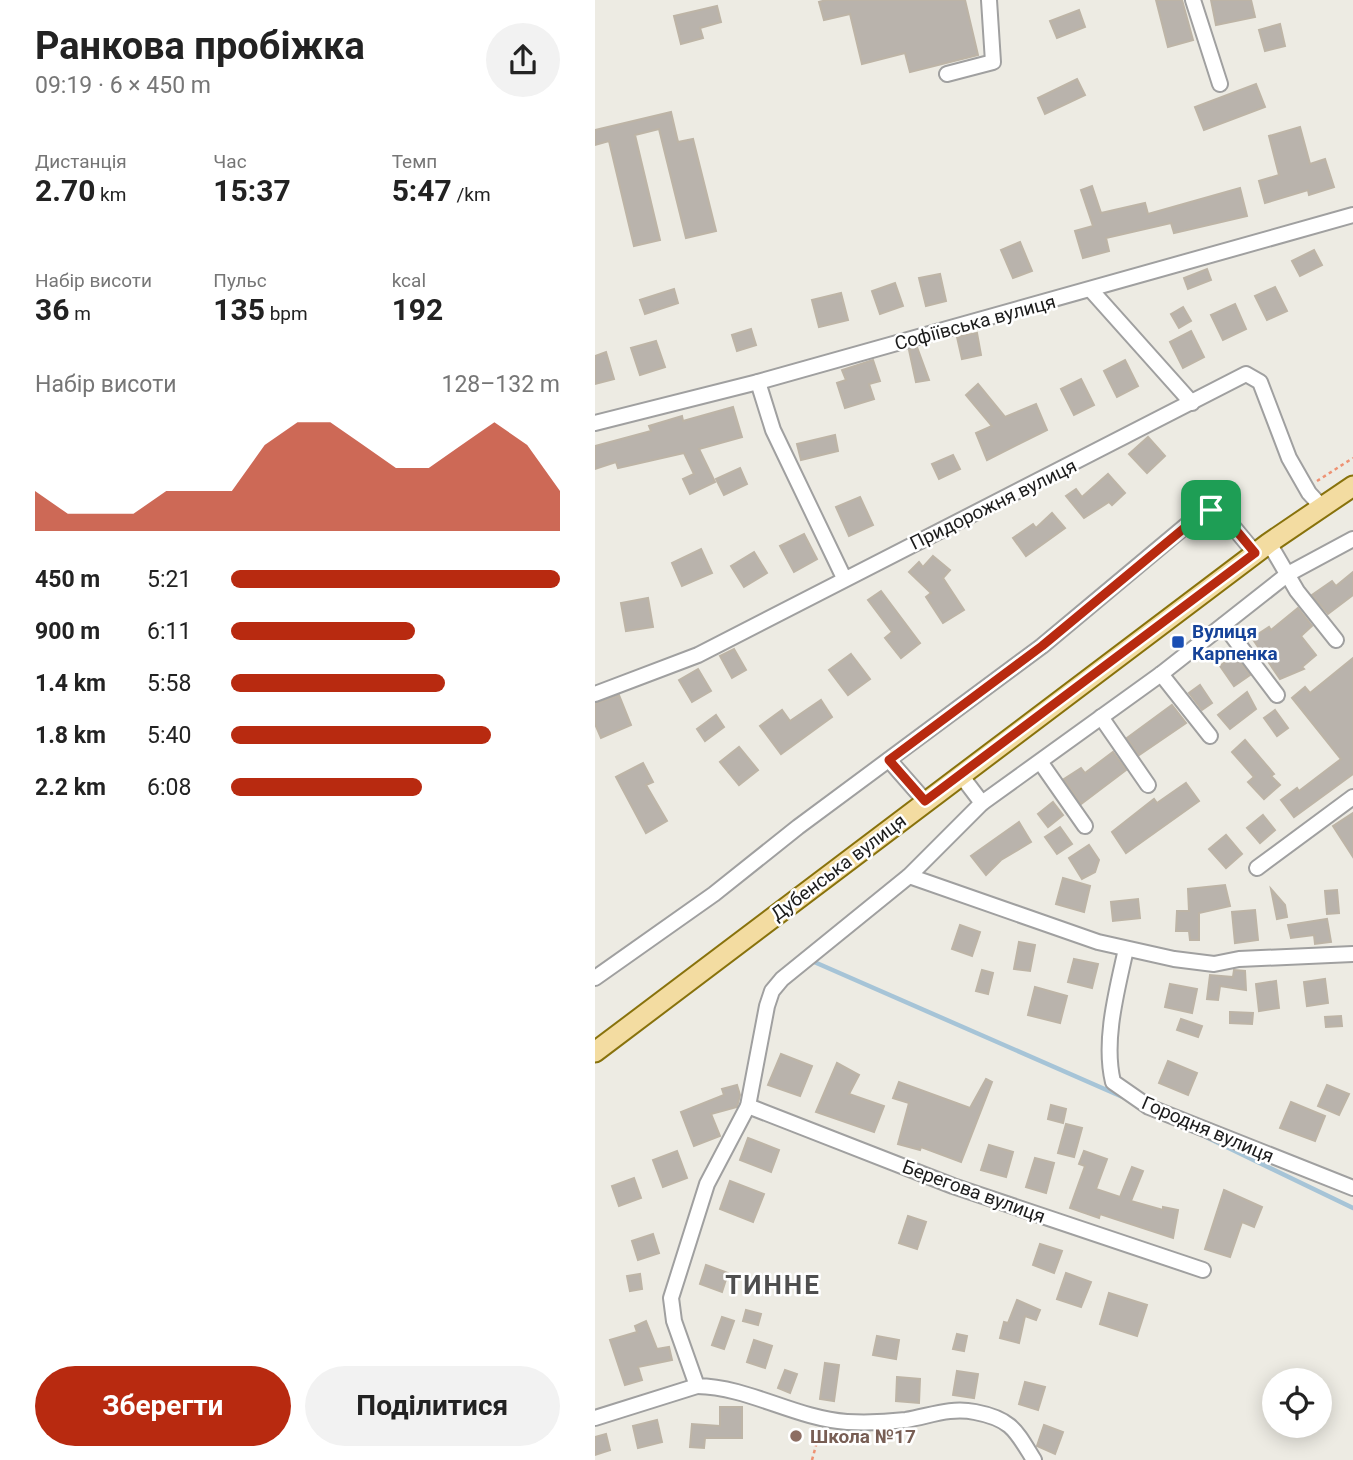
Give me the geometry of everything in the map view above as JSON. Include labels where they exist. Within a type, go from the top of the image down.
[{"type":"main road","name":"Дубенська вулиця","points":[[595,1052],[1262,548],[1353,486]]},
{"type":"street","points":[[947,74],[993,62],[989,0]]},
{"type":"street","points":[[1193,0],[1220,84]]},
{"type":"street","name":"Софіївська вулиця","points":[[595,423],[758,382],[1353,215]]},
{"type":"street","points":[[1091,290],[1192,404]]},
{"type":"street","name":"Придорожня вулиця","points":[[595,694],[698,655],[1247,374],[1255,376],[1265,391],[1290,458],[1306,488],[1321,506]]},
{"type":"street","points":[[758,382],[773,430],[844,578]]},
{"type":"street","points":[[595,978],[714,894],[1042,646],[1206,510],[1220,511],[1288,574],[1336,640]]},
{"type":"street","points":[[697,1386],[674,1321],[671,1298],[707,1184],[748,1106],[772,991],[782,979],[909,876],[982,803],[1161,674],[1288,574],[1353,539]]},
{"type":"street","points":[[1224,625],[1277,695]]},
{"type":"street","points":[[1161,674],[1210,736]]},
{"type":"street","points":[[1101,717],[1148,785]]},
{"type":"street","points":[[889,760],[925,801]]},
{"type":"street","points":[[1041,763],[1085,826]]},
{"type":"street","points":[[960,774],[982,803]]},
{"type":"street","points":[[1257,868],[1353,797]]},
{"type":"street","points":[[909,876],[1126,949],[1214,964],[1239,959],[1353,954]]},
{"type":"street","name":"Городня вулиця","points":[[1126,949],[1109,1064],[1113,1082],[1149,1107],[1353,1188]]},
{"type":"street","name":"Берегова вулиця","points":[[748,1106],[953,1186],[1203,1270]]},
{"type":"street","points":[[595,1418],[697,1386],[724,1386],[823,1418],[848,1422],[894,1420],[943,1411],[974,1411],[1001,1420],[1021,1434],[1034,1460]]},
{"type":"path","points":[[1306,488],[1353,458]]},
{"type":"path","points":[[812,1460],[823,1418]]},
{"type":"building","points":[[965,0],[978,55],[910,72],[905,53],[862,64],[850,14],[824,20],[819,2]]},
{"type":"building","points":[[1156,0],[1182,0],[1193,40],[1168,47]]},
{"type":"building","points":[[1211,0],[1251,0],[1255,17],[1216,25]]},
{"type":"building","points":[[717,6],[721,22],[700,28],[703,38],[681,44],[674,16]]},
{"type":"building","points":[[1079,10],[1085,27],[1057,38],[1050,21]]},
{"type":"building","points":[[1280,24],[1285,46],[1265,51],[1259,30]]},
{"type":"building","points":[[1077,79],[1085,95],[1045,114],[1038,98]]},
{"type":"building","points":[[1256,84],[1265,107],[1204,130],[1195,107]]},
{"type":"building","points":[[671,112],[678,142],[693,139],[716,231],[686,238],[659,129],[635,135],[660,240],[634,246],[609,141],[595,145],[595,130]]},
{"type":"building","points":[[1300,127],[1310,164],[1325,159],[1334,187],[1309,195],[1308,190],[1265,203],[1259,181],[1279,175],[1269,136]]},
{"type":"building","points":[[1092,186],[1101,213],[1145,203],[1148,214],[1240,188],[1247,216],[1174,233],[1171,223],[1106,238],[1109,251],[1083,258],[1075,231],[1093,226],[1081,190]]},
{"type":"building","points":[[1020,242],[1032,271],[1013,278],[1001,250]]},
{"type":"building","points":[[1314,250],[1322,265],[1300,276],[1292,261]]},
{"type":"building","points":[[1207,269],[1211,280],[1188,289],[1184,278]]},
{"type":"building","points":[[940,274],[946,301],[926,306],[919,278]]},
{"type":"building","points":[[895,283],[903,306],[880,314],[872,291]]},
{"type":"building","points":[[1275,287],[1287,311],[1267,320],[1255,296]]},
{"type":"building","points":[[674,289],[678,303],[645,314],[640,300]]},
{"type":"building","points":[[841,293],[848,320],[819,327],[812,300]]},
{"type":"building","points":[[1235,304],[1246,329],[1223,340],[1211,315]]},
{"type":"building","points":[[1183,307],[1191,321],[1179,328],[1171,314]]},
{"type":"building","points":[[751,329],[756,345],[737,351],[732,335]]},
{"type":"building","points":[[1191,331],[1204,357],[1183,368],[1170,342]]},
{"type":"building","points":[[977,333],[981,355],[962,359],[957,337]]},
{"type":"building","points":[[656,341],[665,367],[640,375],[631,348]]},
{"type":"building","points":[[917,347],[929,380],[916,382],[909,350]]},
{"type":"building","points":[[606,352],[614,379],[595,384],[595,356]]},
{"type":"building","points":[[873,360],[880,381],[869,384],[874,399],[845,408],[837,383],[846,380],[842,370]]},
{"type":"building","points":[[1125,360],[1138,386],[1117,397],[1104,371]]},
{"type":"building","points":[[1081,379],[1094,405],[1074,415],[1061,389]]},
{"type":"building","points":[[978,384],[1005,417],[1036,404],[1047,430],[987,460],[976,433],[992,426],[966,395]]},
{"type":"building","points":[[733,407],[742,437],[699,449],[715,482],[690,494],[683,479],[694,474],[684,453],[618,468],[616,462],[595,469],[595,446],[651,431],[649,426],[682,416],[683,421]]},
{"type":"building","points":[[835,435],[838,451],[801,460],[797,444]]},
{"type":"building","points":[[1148,437],[1165,456],[1147,473],[1129,454]]},
{"type":"building","points":[[953,455],[960,469],[939,479],[932,464]]},
{"type":"building","points":[[740,468],[747,484],[724,495],[716,479]]},
{"type":"building","points":[[1108,474],[1125,493],[1112,505],[1109,502],[1084,518],[1066,496],[1076,489],[1082,497]]},
{"type":"building","points":[[860,497],[873,525],[849,536],[836,507]]},
{"type":"building","points":[[1052,513],[1065,528],[1026,556],[1013,538],[1033,524],[1036,528]]},
{"type":"building","points":[[804,534],[817,559],[794,572],[780,546]]},
{"type":"building","points":[[701,549],[712,573],[682,586],[672,563]]},
{"type":"building","points":[[754,552],[767,573],[744,587],[731,566]]},
{"type":"building","points":[[933,556],[950,570],[943,578],[964,610],[943,623],[926,597],[931,593],[909,572],[919,562],[923,567]]},
{"type":"building","points":[[1353,572],[1353,595],[1328,614],[1312,595],[1332,581],[1336,586]]},
{"type":"building","points":[[881,591],[920,643],[901,658],[885,638],[892,632],[868,600]]},
{"type":"building","points":[[648,598],[653,627],[626,631],[621,603]]},
{"type":"building","points":[[1298,608],[1312,626],[1301,636],[1316,655],[1302,667],[1304,669],[1280,679],[1252,638],[1269,627],[1271,630]]},
{"type":"building","points":[[734,649],[746,670],[732,678],[720,656]]},
{"type":"building","points":[[851,654],[870,679],[848,695],[829,670]]},
{"type":"building","points":[[1235,655],[1250,675],[1234,686],[1220,666]]},
{"type":"building","points":[[1353,658],[1353,774],[1294,817],[1281,800],[1297,788],[1299,791],[1341,759],[1292,698],[1305,687],[1310,693]]},
{"type":"building","points":[[698,669],[711,691],[692,702],[679,680]]},
{"type":"building","points":[[1200,685],[1212,703],[1202,710],[1189,693]]},
{"type":"building","points":[[1247,692],[1256,709],[1230,729],[1218,715]]},
{"type":"building","points":[[619,695],[631,725],[601,738],[595,724],[595,704]]},
{"type":"building","points":[[821,700],[832,717],[781,754],[760,726],[782,710],[790,721]]},
{"type":"building","points":[[1172,705],[1186,723],[1139,755],[1127,738]]},
{"type":"building","points":[[1275,710],[1288,728],[1277,736],[1264,718]]},
{"type":"building","points":[[716,715],[724,727],[705,741],[697,729]]},
{"type":"building","points":[[1245,740],[1280,785],[1264,799],[1248,782],[1254,777],[1232,752]]},
{"type":"building","points":[[739,747],[758,770],[739,785],[720,762]]},
{"type":"building","points":[[1113,752],[1126,770],[1081,804],[1064,779],[1081,768],[1085,773]]},
{"type":"building","points":[[643,763],[653,782],[646,785],[667,821],[646,833],[616,777]]},
{"type":"building","points":[[1186,783],[1199,801],[1126,853],[1112,832],[1154,799],[1157,803]]},
{"type":"building","points":[[1053,802],[1063,815],[1048,827],[1038,814]]},
{"type":"building","points":[[1353,813],[1353,857],[1333,826]]},
{"type":"building","points":[[1263,815],[1275,830],[1260,843],[1247,828]]},
{"type":"building","points":[[1019,822],[1031,842],[1001,860],[986,875],[971,856]]},
{"type":"building","points":[[1060,827],[1072,844],[1057,854],[1045,837]]},
{"type":"building","points":[[1226,835],[1242,854],[1226,868],[1209,849]]},
{"type":"building","points":[[1089,845],[1099,860],[1095,872],[1082,879],[1069,858]]},
{"type":"building","points":[[1063,878],[1090,886],[1084,912],[1056,904]]},
{"type":"building","points":[[1225,885],[1230,906],[1199,913],[1199,940],[1190,940],[1189,931],[1176,931],[1177,911],[1189,911],[1188,889]]},
{"type":"building","points":[[1271,889],[1285,905],[1287,917],[1277,919]]},
{"type":"building","points":[[1337,890],[1339,913],[1327,914],[1325,891]]},
{"type":"building","points":[[1138,899],[1140,918],[1113,921],[1111,902]]},
{"type":"building","points":[[1255,910],[1258,940],[1235,943],[1232,912]]},
{"type":"building","points":[[1327,919],[1331,942],[1315,944],[1314,935],[1291,938],[1288,925]]},
{"type":"building","points":[[960,925],[980,932],[972,956],[952,949]]},
{"type":"building","points":[[1019,942],[1035,945],[1030,971],[1014,969]]},
{"type":"building","points":[[1074,959],[1098,964],[1092,988],[1068,982]]},
{"type":"building","points":[[982,970],[993,973],[988,994],[976,991]]},
{"type":"building","points":[[1234,970],[1245,971],[1246,990],[1220,986],[1218,1000],[1207,999],[1210,975],[1233,977]]},
{"type":"building","points":[[1325,979],[1328,1003],[1307,1006],[1304,982]]},
{"type":"building","points":[[1276,981],[1279,1008],[1259,1011],[1256,984]]},
{"type":"building","points":[[1170,984],[1197,989],[1192,1013],[1165,1007]]},
{"type":"building","points":[[1035,987],[1067,996],[1060,1023],[1028,1015]]},
{"type":"building","points":[[1230,1012],[1253,1013],[1252,1024],[1230,1023]]},
{"type":"building","points":[[1341,1016],[1342,1026],[1326,1027],[1325,1017]]},
{"type":"building","points":[[1181,1019],[1202,1026],[1198,1037],[1177,1030]]},
{"type":"building","points":[[781,1054],[812,1066],[800,1096],[768,1085]]},
{"type":"building","points":[[1168,1061],[1197,1073],[1188,1095],[1159,1083]]},
{"type":"building","points":[[837,1063],[859,1075],[849,1094],[884,1106],[874,1132],[816,1112]]},
{"type":"building","points":[[986,1079],[992,1082],[961,1162],[921,1147],[920,1150],[898,1144],[909,1103],[893,1098],[899,1082],[970,1108]]},
{"type":"building","points":[[737,1085],[740,1095],[737,1107],[711,1114],[720,1136],[694,1146],[681,1112],[724,1095],[722,1089]]},
{"type":"building","points":[[1327,1085],[1349,1094],[1339,1115],[1318,1106]]},
{"type":"building","points":[[1291,1102],[1325,1116],[1315,1141],[1280,1128]]},
{"type":"building","points":[[1051,1105],[1066,1109],[1063,1123],[1048,1119]]},
{"type":"building","points":[[1066,1124],[1082,1128],[1074,1157],[1058,1153]]},
{"type":"building","points":[[748,1138],[779,1150],[771,1172],[740,1160]]},
{"type":"building","points":[[989,1145],[1013,1152],[1006,1177],[981,1170]]},
{"type":"building","points":[[677,1151],[687,1178],[663,1187],[653,1160]]},
{"type":"building","points":[[1084,1151],[1107,1159],[1096,1189],[1120,1197],[1132,1167],[1143,1171],[1131,1201],[1163,1210],[1163,1207],[1178,1210],[1173,1238],[1100,1214],[1099,1218],[1070,1208],[1085,1166],[1079,1164]]},
{"type":"building","points":[[1035,1158],[1054,1163],[1046,1193],[1026,1187]]},
{"type":"building","points":[[634,1178],[641,1198],[619,1206],[612,1186]]},
{"type":"building","points":[[730,1181],[764,1194],[753,1222],[720,1209]]},
{"type":"building","points":[[1224,1190],[1262,1207],[1254,1227],[1242,1222],[1230,1257],[1205,1249]]},
{"type":"building","points":[[908,1216],[926,1222],[917,1249],[899,1243]]},
{"type":"building","points":[[653,1234],[659,1253],[638,1260],[632,1241]]},
{"type":"building","points":[[1040,1244],[1062,1251],[1054,1273],[1033,1265]]},
{"type":"building","points":[[706,1265],[728,1273],[722,1292],[700,1284]]},
{"type":"building","points":[[1066,1273],[1091,1282],[1081,1307],[1057,1299]]},
{"type":"building","points":[[640,1274],[642,1289],[630,1291],[627,1276]]},
{"type":"building","points":[[1109,1293],[1147,1305],[1137,1336],[1100,1324]]},
{"type":"building","points":[[1017,1300],[1040,1310],[1036,1320],[1025,1316],[1019,1343],[1000,1338],[1004,1322],[1008,1323]]},
{"type":"building","points":[[746,1310],[761,1314],[758,1325],[743,1321]]},
{"type":"building","points":[[722,1317],[734,1321],[724,1349],[712,1345]]},
{"type":"building","points":[[646,1321],[657,1349],[669,1347],[672,1360],[638,1367],[642,1380],[625,1385],[610,1340],[637,1332],[635,1326]]},
{"type":"building","points":[[957,1334],[967,1336],[964,1351],[953,1349]]},
{"type":"building","points":[[877,1336],[899,1340],[896,1359],[873,1355]]},
{"type":"building","points":[[754,1340],[772,1346],[765,1368],[747,1362]]},
{"type":"building","points":[[825,1363],[839,1365],[834,1401],[820,1399]]},
{"type":"building","points":[[785,1370],[797,1374],[790,1393],[778,1388]]},
{"type":"building","points":[[957,1371],[978,1374],[974,1398],[953,1395]]},
{"type":"building","points":[[897,1377],[920,1379],[919,1403],[896,1401]]},
{"type":"building","points":[[1025,1382],[1045,1387],[1038,1410],[1019,1404]]},
{"type":"building","points":[[720,1407],[742,1407],[742,1438],[705,1438],[704,1448],[690,1447],[692,1424],[720,1426]]},
{"type":"building","points":[[657,1420],[662,1442],[638,1448],[633,1426]]},
{"type":"building","points":[[1044,1425],[1063,1432],[1055,1454],[1037,1446]]},
{"type":"building","points":[[606,1434],[610,1450],[595,1455],[595,1437]]},
{"type":"waterway","points":[[812,961],[1125,1098]]},
{"type":"waterway","points":[[1206,1137],[1353,1208]]},
{"type":"place","name":"Вулиця Карпенка","points":[[1178,642]]},
{"type":"place","name":"Школа №17","points":[[796,1436]]},
{"type":"district","name":"ТИННЕ","points":[[773,1285]]},
{"type":"route","points":[[1211,510],[1220,511],[1255,553],[925,801],[889,760],[1042,646],[1201,513],[1211,510]]}]
